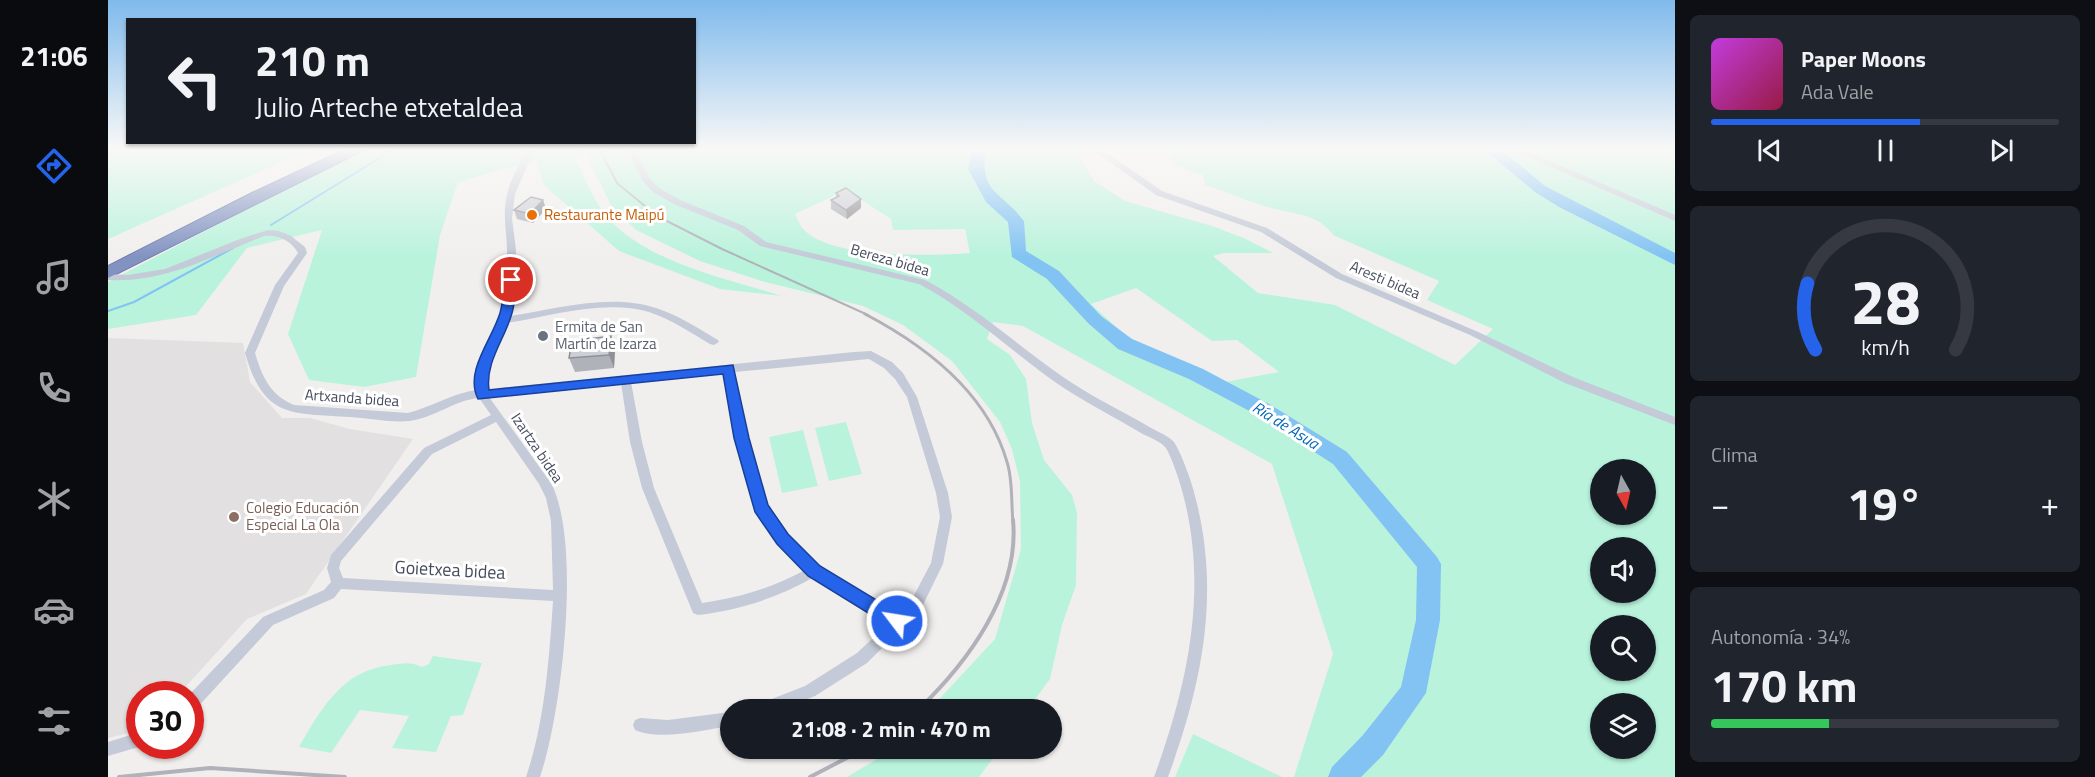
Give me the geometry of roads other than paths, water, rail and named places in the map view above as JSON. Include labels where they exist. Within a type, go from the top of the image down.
[{"type":"highway","points":[[108,275],[133,254],[259,184]]},
{"type":"highway","points":[[108,260],[133,254],[283,184]]},
{"type":"street","points":[[515,184],[511,194],[508,218],[512,267],[506,313],[484,365],[481,380],[483,396],[625,378],[871,355],[888,365],[899,376],[912,397],[942,493],[946,517],[937,564],[916,605],[897,621],[862,658],[810,690],[788,699]]},
{"type":"street","name":"Bereza bidea","points":[[650,184],[677,202],[741,228],[763,244],[922,282],[945,294],[1042,369],[1090,400],[1169,444],[1181,471],[1194,519],[1201,570],[1202,611],[1190,693],[1181,726],[1161,777]]},
{"type":"street","name":"Aresti bidea","points":[[1146,184],[1159,193],[1264,230],[1339,276],[1473,333],[1562,376],[1675,422]]},
{"type":"street","points":[[1596,184],[1675,218]]},
{"type":"street","name":"Artxanda bidea","points":[[108,275],[136,277],[177,268],[233,243],[277,231],[297,244],[303,253],[280,285],[250,352],[260,382],[271,398],[280,405],[293,409],[408,417],[469,395],[483,396]]},
{"type":"street","points":[[503,320],[601,306],[638,306],[655,310],[714,342]]},
{"type":"street","points":[[729,369],[741,438],[760,508],[783,539],[814,571],[897,621]]},
{"type":"street","points":[[625,378],[636,442],[648,488],[698,609],[739,605],[781,590],[814,571]]},
{"type":"street","name":"Izartza bidea","points":[[483,396],[553,499],[560,596],[547,720],[540,759],[533,777]]},
{"type":"street","points":[[204,690],[268,621],[329,594],[338,584],[333,568],[335,559],[428,451],[497,417]]},
{"type":"street","name":"Goietxea bidea","points":[[338,584],[560,596]]},
{"type":"street","points":[[640,724],[668,727],[720,720]]},
{"type":"street","points":[[108,749],[126,743]]},
{"type":"waterway","points":[[271,225],[337,184]]},
{"type":"waterway","name":"Ría de Asua","points":[[983,184],[991,199],[1016,221],[1018,253],[1053,275],[1095,320],[1125,344],[1196,374],[1262,409],[1340,458],[1429,564],[1428,620],[1413,693],[1373,745],[1342,777]]},
{"type":"waterway","name":"Ría de Asua","points":[[1534,184],[1565,204],[1675,260]]},
{"type":"waterway","points":[[108,311],[134,302],[233,248]]},
{"type":"railway","points":[[619,184],[657,216],[722,249],[868,315]]},
{"type":"railway","points":[[865,314],[931,356],[969,393],[985,414],[998,437],[1009,469],[1013,522]]},
{"type":"railway","points":[[928,699],[971,648],[999,600],[1008,574],[1013,547],[1013,522]]},
{"type":"railway","points":[[810,777],[845,759]]},
{"type":"railway","points":[[119,777],[210,768],[345,777]]},
{"type":"place","name":"Restaurante Maipú","points":[[532,215]]},
{"type":"place","name":"Ermita de San Martín de Izarza","points":[[543,336]]},
{"type":"place","name":"Colegio Educación Especial La Ola","points":[[234,517]]}]
